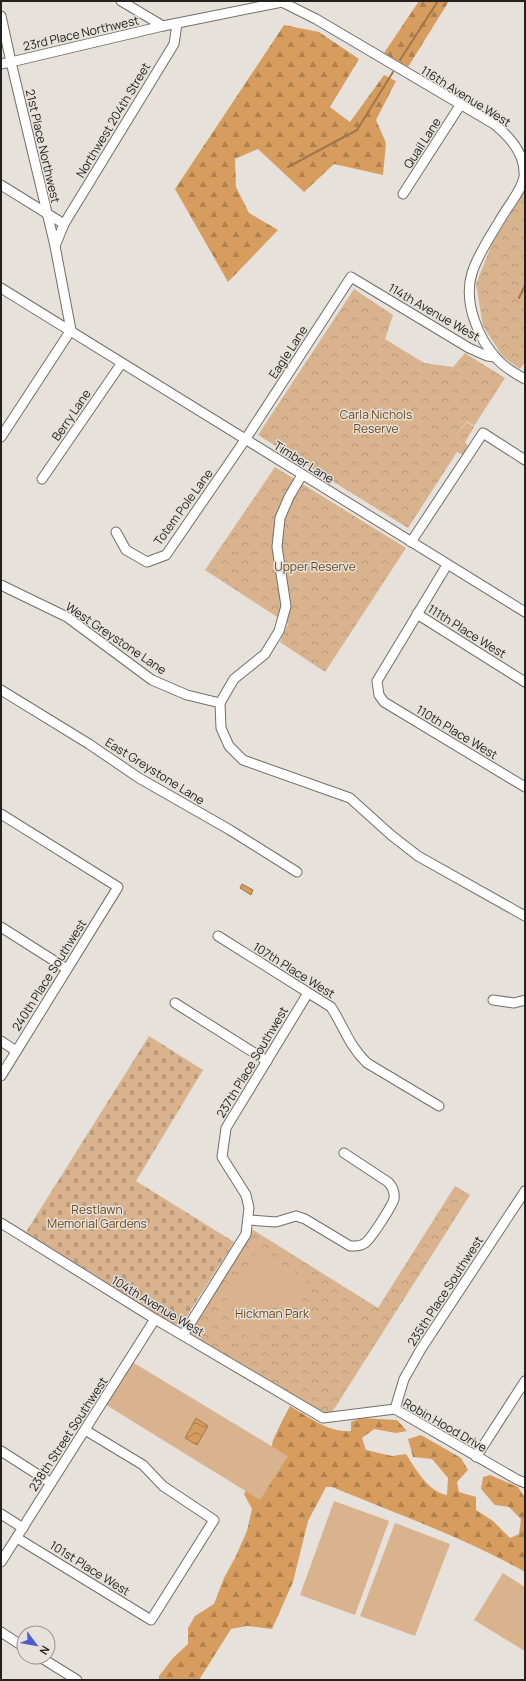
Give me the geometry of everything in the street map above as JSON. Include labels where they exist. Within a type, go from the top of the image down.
[{"type":"street","points":[[121,1],[163,26]]},
{"type":"street","points":[[177,24],[282,2]]},
{"type":"street","name":"116th Avenue West","points":[[282,2],[316,19],[461,104],[506,134],[519,151],[524,169],[524,177],[476,260],[470,282],[470,306],[477,327],[495,357]]},
{"type":"street","name":"23rd Place Northwest","points":[[1,16],[11,62],[177,24]]},
{"type":"street","name":"Northwest 204th Street","points":[[55,246],[64,224],[174,44],[177,24]]},
{"type":"street","points":[[1,64],[11,62]]},
{"type":"street","name":"21st Place Northwest","points":[[11,62],[55,246]]},
{"type":"street","name":"Quail Lane","points":[[403,194],[461,104]]},
{"type":"street","points":[[1,185],[64,224]]},
{"type":"street","points":[[1,437],[71,330],[55,246]]},
{"type":"street","name":"114th Avenue West","points":[[351,277],[469,348],[487,356],[495,357],[525,379]]},
{"type":"street","name":"Eagle Lane","points":[[245,440],[351,277]]},
{"type":"street","name":"Timber Lane","points":[[1,288],[71,330],[121,364],[525,612]]},
{"type":"street","name":"Berry Lane","points":[[42,479],[121,364]]},
{"type":"street","points":[[411,542],[483,433],[525,460]]},
{"type":"street","name":"Totem Pole Lane","points":[[116,532],[126,550],[147,562],[166,554],[245,440]]},
{"type":"street","points":[[302,475],[289,497],[280,518],[277,546],[286,606],[279,631],[265,654],[234,679],[220,704],[221,728],[229,746],[243,760],[350,798],[391,835],[418,856],[525,916]]},
{"type":"street","points":[[417,614],[447,565]]},
{"type":"street","name":"West Greystone Lane","points":[[1,585],[67,617],[152,680],[188,695],[220,704]]},
{"type":"street","name":"111th Place West","points":[[417,614],[525,682]]},
{"type":"street","name":"110th Place West","points":[[417,614],[377,681],[379,695],[384,702],[525,787]]},
{"type":"street","name":"East Greystone Lane","points":[[1,690],[89,744],[139,778],[230,830],[297,872]]},
{"type":"street","name":"240th Place Southwest","points":[[1,814],[118,887],[1,1076]]},
{"type":"street","points":[[1,927],[67,968]]},
{"type":"street","name":"107th Place West","points":[[218,936],[331,1007],[339,1020],[345,1035],[357,1053],[367,1063],[439,1106]]},
{"type":"street","name":"237th Place Southwest","points":[[183,1335],[246,1234],[249,1220],[249,1208],[246,1195],[222,1158],[222,1145],[226,1128],[308,993]]},
{"type":"street","points":[[493,1000],[514,1003],[525,1000]]},
{"type":"street","points":[[175,1002],[266,1061]]},
{"type":"street","points":[[1,1041],[16,1050]]},
{"type":"street","points":[[249,1220],[276,1222],[296,1216],[305,1219],[350,1246],[357,1246],[365,1243],[371,1237],[394,1201],[393,1187],[388,1182],[344,1153]]},
{"type":"street","name":"235th Place Southwest","points":[[395,1409],[404,1379],[525,1191]]},
{"type":"street","name":"104th Avenue West","points":[[1,1223],[155,1319],[303,1407]]},
{"type":"street","name":"238th Street Southwest","points":[[1,1562],[155,1319]]},
{"type":"street","points":[[476,1457],[525,1381]]},
{"type":"street","name":"Robin Hood Drive","points":[[303,1407],[323,1418],[395,1409],[516,1480],[525,1482]]},
{"type":"street","name":"101st Place West","points":[[17,1538],[151,1620],[214,1520],[163,1486],[143,1465],[85,1430]]},
{"type":"street","points":[[1,1451],[51,1483]]},
{"type":"street","points":[[1,1514],[23,1528]]},
{"type":"street","points":[[1,1632],[16,1641]]},
{"type":"street","points":[[53,1665],[77,1680]]},
{"type":"green space","points":[[419,1],[449,1],[408,67],[384,53]]},
{"type":"green space","points":[[284,25],[319,32],[359,59],[330,107],[350,122],[384,75],[396,81],[376,120],[386,143],[383,175],[334,164],[304,192],[258,149],[235,159],[236,187],[249,213],[278,230],[228,282],[175,189]]},
{"type":"green space","points":[[525,189],[525,361],[520,369],[503,357],[483,326],[476,284],[492,244]]},
{"type":"green space","name":"Carla Nichols Reserve","points":[[354,289],[393,315],[385,339],[424,363],[453,367],[465,353],[505,378],[474,426],[467,421],[454,437],[467,422],[474,427],[465,442],[468,446],[463,455],[457,452],[408,528],[258,435]]},
{"type":"green space","name":"Upper Reserve","points":[[275,467],[406,548],[325,672],[280,642],[288,624],[205,570]]},
{"type":"green space","name":"Restlawn Memorial Gardens","points":[[149,1036],[203,1070],[136,1181],[234,1242],[185,1319],[180,1324],[175,1325],[26,1232]]},
{"type":"green space","name":"Hickman Park","points":[[455,1186],[470,1195],[331,1414],[314,1409],[189,1333],[253,1230],[378,1308]]},
{"type":"green space","points":[[260,1251],[307,1280],[302,1286],[306,1288],[290,1312],[277,1304],[265,1308],[258,1308],[225,1303],[256,1252]]},
{"type":"green space","points":[[247,1314],[267,1327],[257,1343],[237,1330]]},
{"type":"green space","points":[[129,1360],[288,1456],[260,1500],[103,1403]]},
{"type":"green space","points":[[290,1406],[327,1427],[343,1431],[351,1431],[351,1422],[361,1418],[397,1420],[407,1431],[396,1433],[374,1429],[362,1438],[366,1450],[392,1456],[406,1454],[414,1467],[429,1485],[440,1493],[447,1495],[448,1478],[432,1459],[413,1457],[408,1439],[421,1435],[461,1458],[468,1470],[457,1482],[459,1492],[476,1497],[476,1510],[493,1521],[510,1538],[519,1534],[521,1519],[509,1507],[495,1505],[481,1489],[483,1477],[490,1475],[518,1487],[525,1498],[525,1572],[502,1559],[430,1526],[332,1487],[326,1487],[308,1521],[293,1582],[272,1629],[247,1626],[231,1629],[199,1680],[159,1680],[159,1676],[173,1658],[188,1644],[188,1628],[195,1616],[214,1604],[224,1578],[247,1531],[252,1509],[244,1494],[270,1455],[273,1440]]},
{"type":"green space","points":[[334,1501],[389,1521],[355,1615],[300,1595]]},
{"type":"green space","points":[[395,1523],[450,1544],[415,1636],[360,1616]]},
{"type":"green space","points":[[503,1573],[525,1587],[525,1651],[474,1620]]},
{"type":"water","points":[[242,884],[253,890],[251,895],[240,888]]},
{"type":"water","points":[[196,1418],[208,1426],[197,1445],[185,1438]]},
{"type":"waterway","points":[[400,60],[438,1]]},
{"type":"waterway","points":[[288,167],[357,130],[393,72]]},
{"type":"waterway","points":[[519,298],[525,285]]}]
